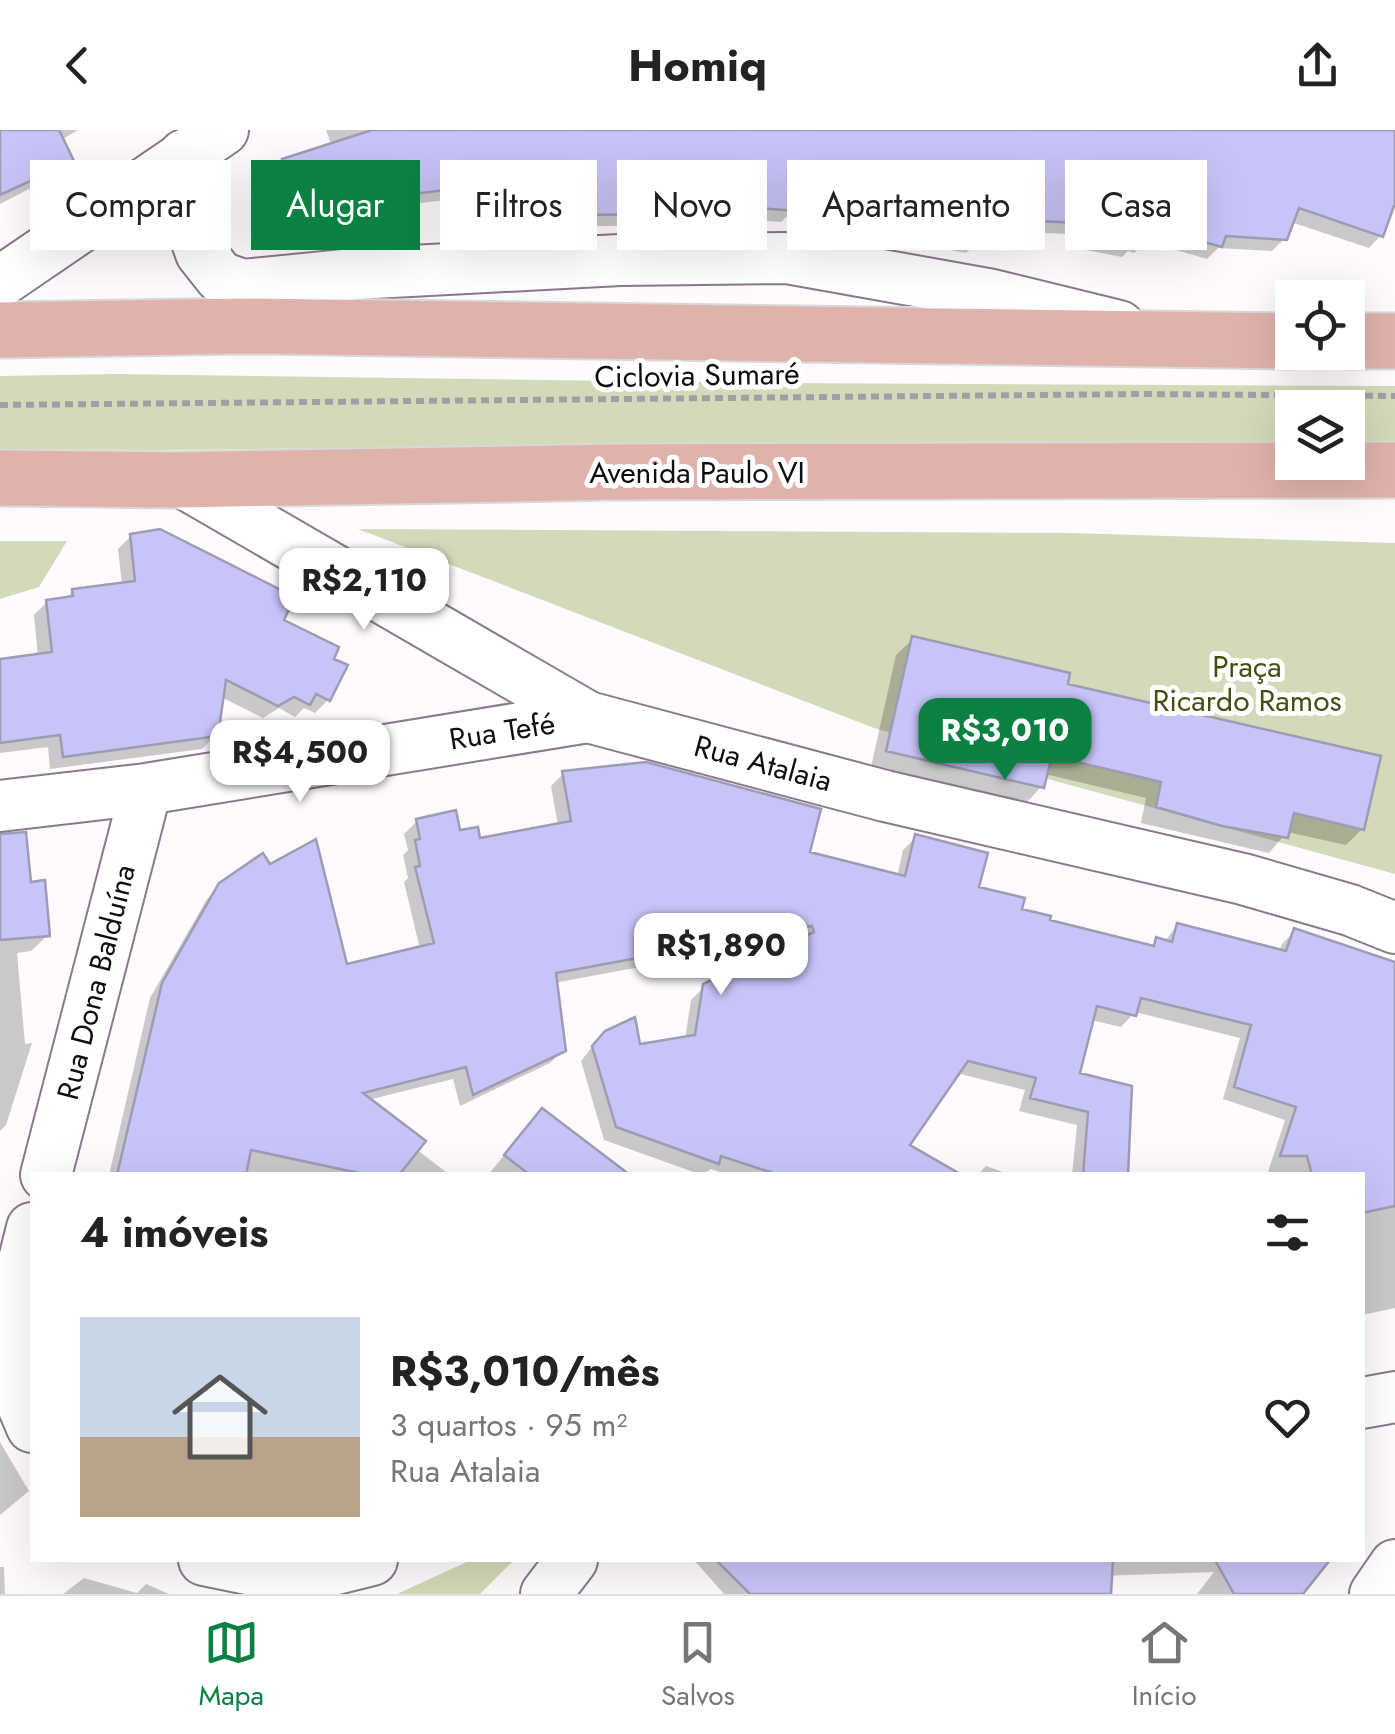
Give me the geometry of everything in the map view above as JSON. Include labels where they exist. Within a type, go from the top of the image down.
[{"type":"main road","points":[[0,330],[247,326],[1275,341]]},
{"type":"main road","points":[[1365,341],[1395,341]]},
{"type":"main road","name":"Avenida Paulo VI","points":[[0,478],[180,480],[612,472],[1395,470]]},
{"type":"street","points":[[0,282],[203,142]]},
{"type":"street","points":[[203,142],[189,219],[201,253],[220,277],[243,286],[354,274],[620,260],[786,258],[988,294],[1178,341]]},
{"type":"street","name":"Rua Atalaia","points":[[180,480],[588,717],[885,796],[1243,879],[1350,910],[1395,928]]},
{"type":"street","name":"Rua Tefé","points":[[0,806],[146,789],[588,717]]},
{"type":"street","name":"Rua Dona Balduína","points":[[47,1172],[146,789]]},
{"type":"street","points":[[30,1236],[7,1328],[19,1397],[30,1422]]},
{"type":"street","points":[[1365,1403],[1395,1398]]},
{"type":"street","points":[[214,1562],[296,1578],[364,1562]]},
{"type":"street","points":[[546,1594],[570,1562]]},
{"type":"street","points":[[1375,1594],[1395,1565]]},
{"type":"path","name":"Ciclovia Sumaré","points":[[0,405],[1141,394],[1395,396]]},
{"type":"green space","points":[[0,376],[1395,386],[1395,453],[1365,453],[1365,390],[1275,390],[1275,453],[776,457],[467,447],[0,449]]},
{"type":"green space","name":"Praça Ricardo Ramos","points":[[358,529],[1071,533],[1395,543],[1395,874],[874,728]]},
{"type":"green space","points":[[0,541],[67,541],[39,587],[0,599]]},
{"type":"green space","points":[[467,1562],[512,1562],[480,1594],[397,1594]]},
{"type":"building","points":[[0,130],[59,130],[74,160],[30,160],[30,181],[0,195]]},
{"type":"building","points":[[372,130],[1395,130],[1395,203],[1383,237],[1299,208],[1287,240],[1226,236],[1222,247],[1207,243],[1207,160],[1065,160],[1065,222],[1045,221],[1045,160],[787,160],[787,210],[767,209],[767,160],[617,160],[617,215],[597,215],[597,160],[440,160],[440,191],[420,193],[420,160],[282,159]]},
{"type":"building","points":[[160,529],[295,597],[284,620],[339,647],[334,659],[348,665],[330,701],[316,694],[310,705],[294,697],[278,706],[226,680],[218,736],[63,757],[60,735],[0,743],[0,659],[52,652],[46,600],[73,596],[72,589],[135,581],[130,534]]},
{"type":"building","points":[[912,636],[1070,673],[1068,684],[1381,756],[1364,830],[1294,813],[1288,838],[1222,826],[1156,807],[1161,782],[1052,756],[1044,788],[886,751]]},
{"type":"building","points":[[646,762],[821,809],[810,852],[905,876],[915,834],[988,853],[979,887],[1025,898],[1022,909],[1051,916],[1050,920],[1154,946],[1156,937],[1172,942],[1177,923],[1286,951],[1294,928],[1395,962],[1395,1206],[1365,1212],[1365,1172],[1311,1172],[1307,1156],[1280,1156],[1296,1107],[1234,1087],[1251,1025],[1141,998],[1136,1016],[1097,1006],[1080,1073],[1132,1086],[1128,1172],[1083,1172],[1088,1112],[1030,1098],[1036,1078],[968,1061],[910,1145],[957,1172],[770,1172],[721,1156],[719,1164],[616,1127],[592,1046],[605,1031],[635,1017],[640,1044],[695,1035],[703,984],[814,932],[812,926],[556,973],[566,1051],[473,1095],[466,1067],[363,1093],[426,1141],[401,1172],[354,1172],[251,1150],[247,1172],[118,1172],[162,983],[219,883],[263,853],[270,864],[316,839],[347,964],[434,943],[415,867],[420,866],[416,819],[456,810],[460,830],[478,827],[480,838],[571,821],[562,771]]},
{"type":"building","points":[[26,832],[31,882],[45,880],[50,936],[0,940],[0,834]]},
{"type":"building","points":[[542,1108],[626,1172],[526,1172],[504,1155]]},
{"type":"building","points":[[718,1562],[1113,1562],[1111,1594],[750,1594]]},
{"type":"building","points":[[1216,1562],[1328,1562],[1303,1594],[1234,1594]]}]
